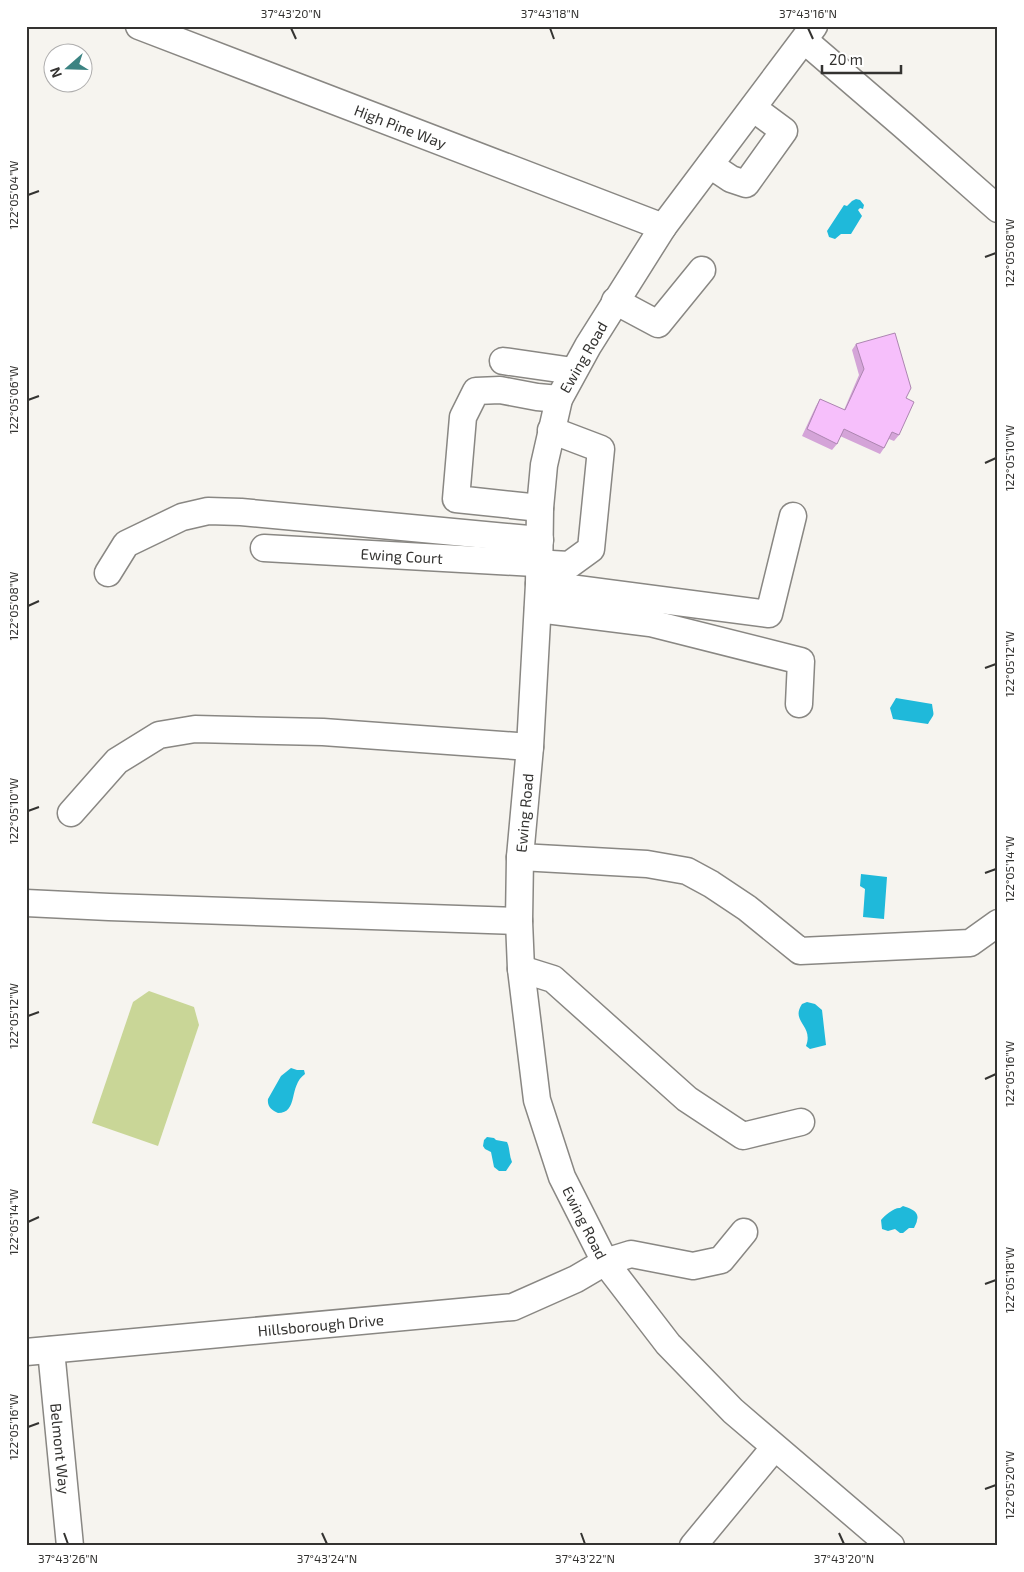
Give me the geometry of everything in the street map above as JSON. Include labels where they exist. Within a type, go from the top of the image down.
[{"type":"street","name":"High Pine Way","points":[[139,26],[663,227]]},
{"type":"street","name":"Ewing Road","points":[[809,33],[663,227],[615,301],[559,398],[544,465],[540,508],[539,574],[530,747],[520,857],[519,921],[521,969],[537,1100],[562,1177],[605,1262],[668,1344],[733,1411],[891,1546]]},
{"type":"street","points":[[809,33],[993,195]]},
{"type":"street","points":[[710,165],[731,179],[746,184],[784,131],[753,108]]},
{"type":"street","points":[[615,301],[658,324],[702,270]]},
{"type":"street","points":[[503,361],[573,371]]},
{"type":"street","points":[[540,508],[456,499],[463,417],[476,391],[500,390],[537,397],[559,398]]},
{"type":"street","points":[[539,574],[569,565],[591,549],[601,449],[551,430]]},
{"type":"street","points":[[108,573],[126,544],[182,517],[208,511],[241,512],[539,574],[769,614],[793,516]]},
{"type":"street","name":"Ewing Court","points":[[264,548],[539,574]]},
{"type":"street","points":[[539,574],[650,623],[801,661],[799,704]]},
{"type":"street","points":[[71,813],[117,761],[159,735],[195,729],[323,732],[530,747]]},
{"type":"street","points":[[520,857],[647,864],[687,871],[711,884],[747,908],[800,951],[970,943],[998,923]]},
{"type":"street","points":[[26,903],[519,921]]},
{"type":"street","points":[[521,969],[553,979],[688,1098],[743,1136],[801,1122]]},
{"type":"street","name":"Hillsborough Drive","points":[[38,1351],[513,1307],[576,1280],[605,1262],[632,1254],[693,1266],[721,1260],[744,1232]]},
{"type":"street","name":"Belmont Way","points":[[38,1351],[70,1546]]},
{"type":"street","points":[[692,1546],[774,1448]]},
{"type":"green space","points":[[149,991],[194,1007],[199,1025],[158,1146],[92,1123],[133,1002]]},
{"type":"water","points":[[856,199],[860,200],[864,205],[863,209],[860,208],[858,210],[862,216],[851,234],[841,234],[835,239],[829,237],[827,231],[844,205],[847,206]]},
{"type":"water","points":[[896,698],[932,704],[933,715],[928,724],[893,719],[890,708]]},
{"type":"water","points":[[861,874],[887,877],[884,919],[863,917],[865,889],[860,886]]},
{"type":"water","points":[[807,1002],[815,1004],[822,1010],[826,1045],[810,1049],[806,1046],[807,1033],[799,1015],[802,1004]]},
{"type":"water","points":[[291,1068],[304,1070],[305,1074],[297,1085],[289,1109],[278,1113],[269,1106],[268,1099],[281,1076]]},
{"type":"water","points":[[487,1137],[507,1142],[512,1162],[506,1171],[499,1171],[494,1167],[491,1152],[483,1146],[484,1140]]},
{"type":"water","points":[[903,1206],[917,1214],[918,1217],[914,1228],[909,1228],[903,1233],[895,1229],[888,1231],[882,1229],[882,1218]]},
{"type":"building","points":[[895,333],[911,388],[906,398],[914,402],[899,435],[892,432],[884,448],[844,429],[837,444],[807,429],[820,399],[845,410],[864,369],[856,344]]}]
